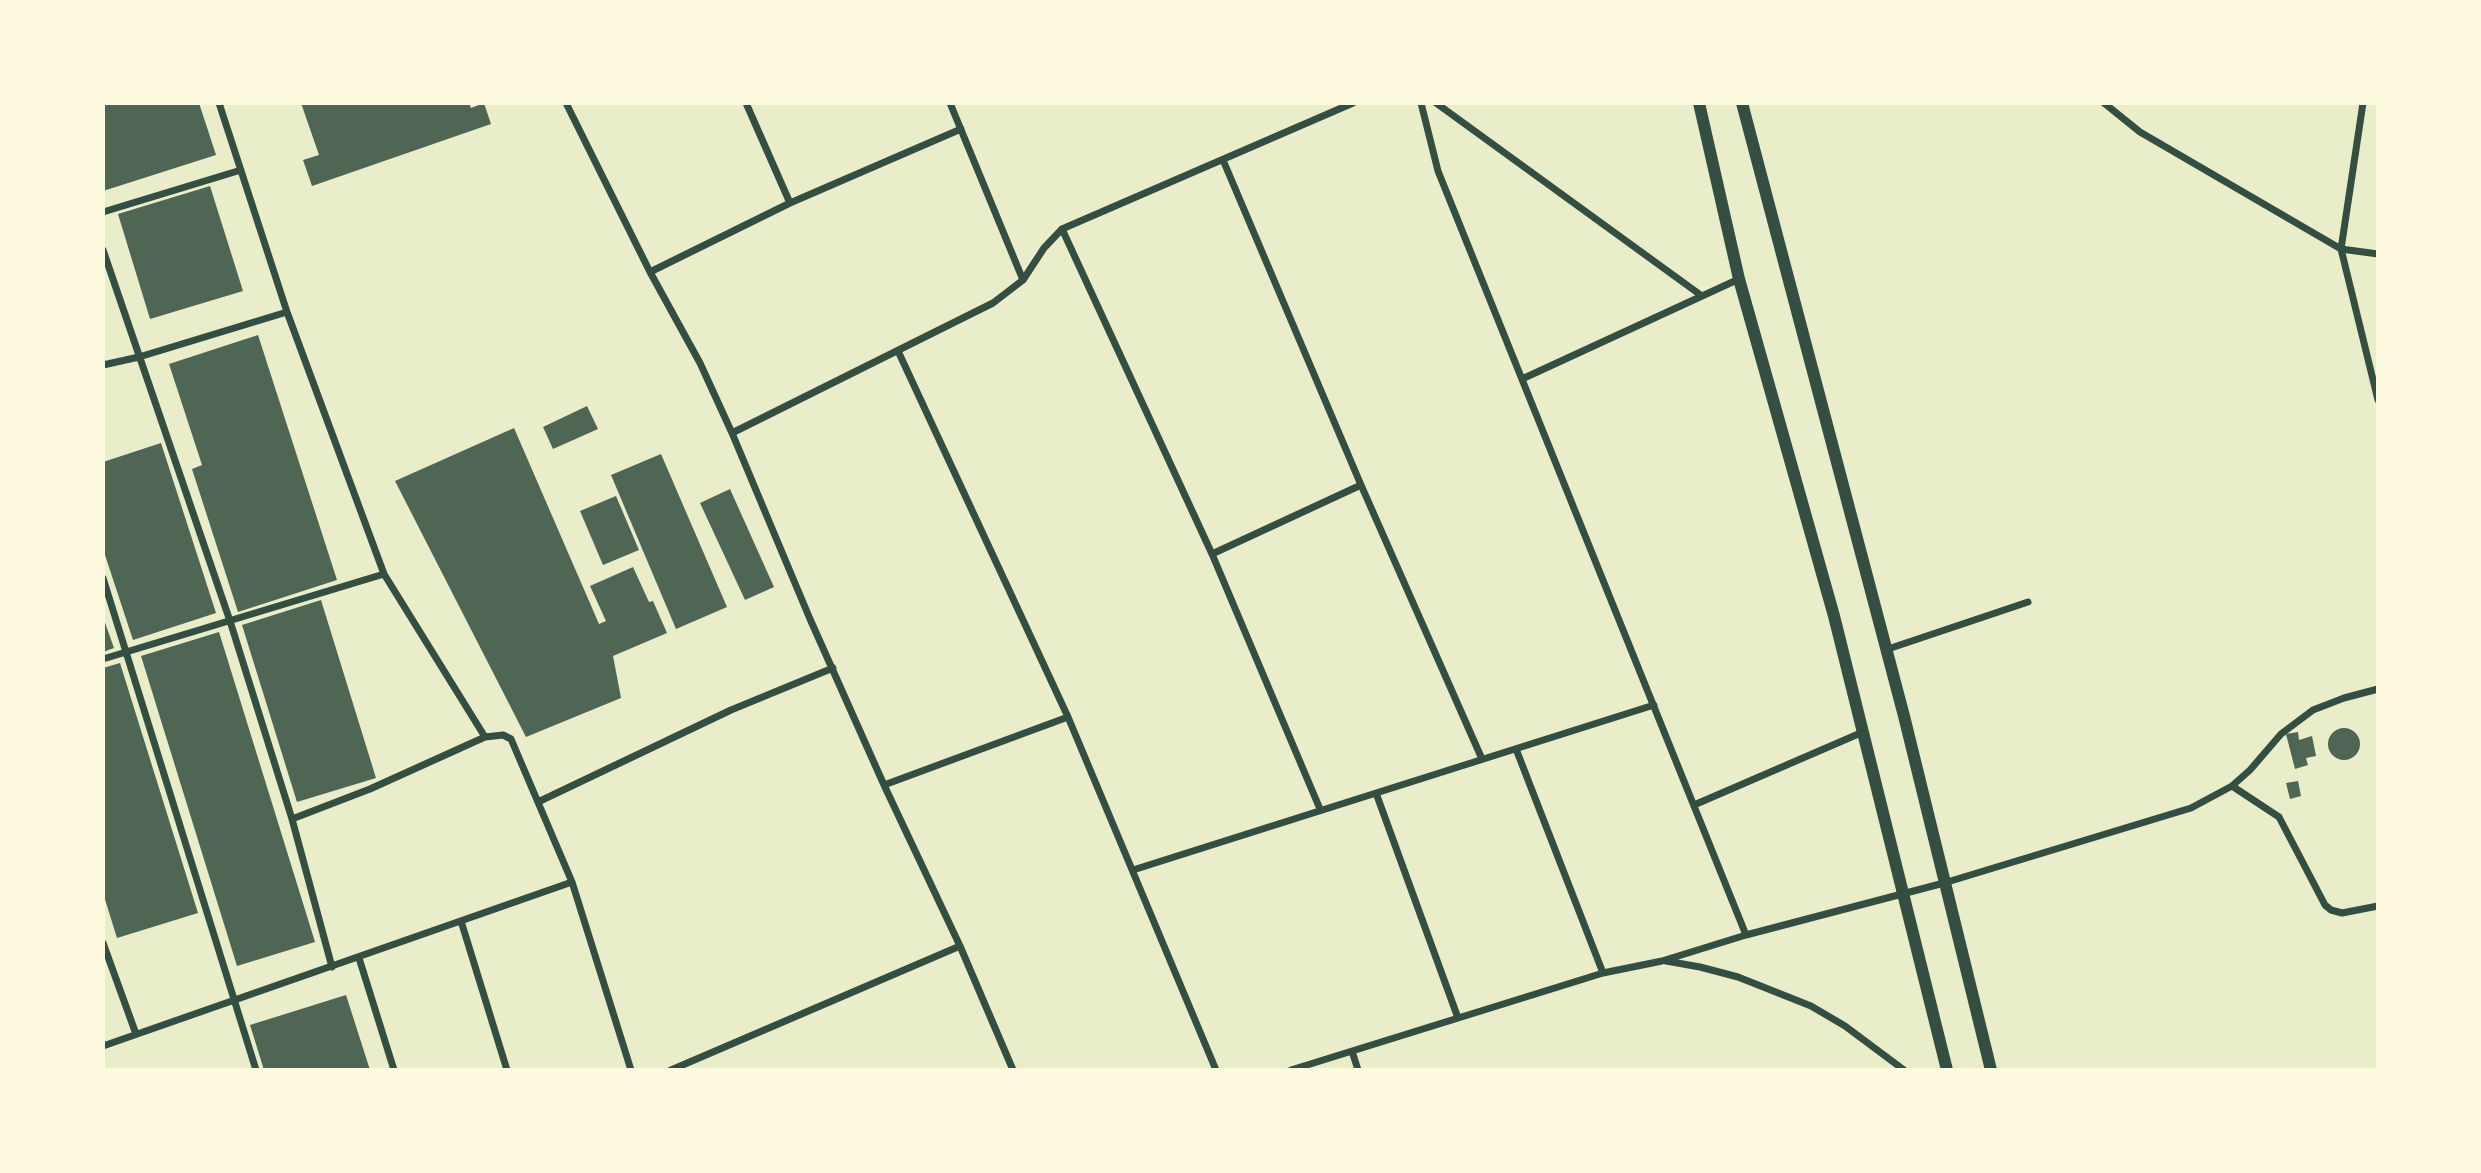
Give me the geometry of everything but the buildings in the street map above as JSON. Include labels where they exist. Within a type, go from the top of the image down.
[{"type":"main road","points":[[1699,103],[1739,279],[1834,615],[1947,1070]]},
{"type":"main road","points":[[1742,103],[1991,1070]]},
{"type":"street","points":[[219,103],[287,312],[384,575],[485,737]]},
{"type":"street","points":[[566,103],[650,272],[700,363],[884,785],[960,946],[1013,1070]]},
{"type":"street","points":[[746,103],[790,203]]},
{"type":"street","points":[[950,103],[1023,280]]},
{"type":"street","points":[[732,433],[993,303],[1023,280],[1048,242],[1062,229],[1353,103]]},
{"type":"street","points":[[1421,103],[1438,171],[1746,935]]},
{"type":"street","points":[[1436,103],[1702,296]]},
{"type":"street","points":[[2104,103],[2140,132],[2342,249],[2378,254]]},
{"type":"street","points":[[2363,103],[2342,249],[2378,400]]},
{"type":"street","points":[[650,272],[790,203],[961,129]]},
{"type":"street","points":[[1223,160],[1361,485],[1482,759]]},
{"type":"street","points":[[103,212],[241,170]]},
{"type":"street","points":[[1062,229],[1212,554],[1320,809]]},
{"type":"street","points":[[103,250],[230,621],[292,819],[332,967]]},
{"type":"street","points":[[1522,379],[1739,279]]},
{"type":"street","points":[[103,365],[139,357],[287,312]]},
{"type":"street","points":[[898,351],[1068,717],[1216,1070]]},
{"type":"street","points":[[1212,554],[1361,485]]},
{"type":"street","points":[[103,659],[384,575]]},
{"type":"street","points":[[103,578],[256,1070]]},
{"type":"street","points":[[1885,650],[2028,601]]},
{"type":"street","points":[[538,802],[731,709],[833,668]]},
{"type":"street","points":[[1291,1070],[1603,973],[1662,961],[1746,935],[1944,883],[2191,808],[2232,786],[2293,723],[2313,710],[2378,689]]},
{"type":"street","points":[[1133,870],[1654,705]]},
{"type":"street","points":[[884,785],[1068,717]]},
{"type":"street","points":[[1694,805],[1863,732]]},
{"type":"street","points":[[292,819],[370,789],[485,737],[503,736],[511,739],[572,882],[631,1070]]},
{"type":"street","points":[[1516,749],[1603,973]]},
{"type":"street","points":[[2232,786],[2279,817],[2325,905],[2331,910],[2342,912],[2378,906]]},
{"type":"street","points":[[1376,793],[1458,1018]]},
{"type":"street","points":[[103,1045],[572,882]]},
{"type":"street","points":[[461,921],[507,1070]]},
{"type":"street","points":[[103,943],[136,1034]]},
{"type":"street","points":[[671,1070],[960,946]]},
{"type":"street","points":[[359,958],[394,1070]]},
{"type":"street","points":[[1662,961],[1738,977],[1787,996],[1845,1026],[1904,1070]]},
{"type":"street","points":[[1352,1051],[1358,1070]]}]
